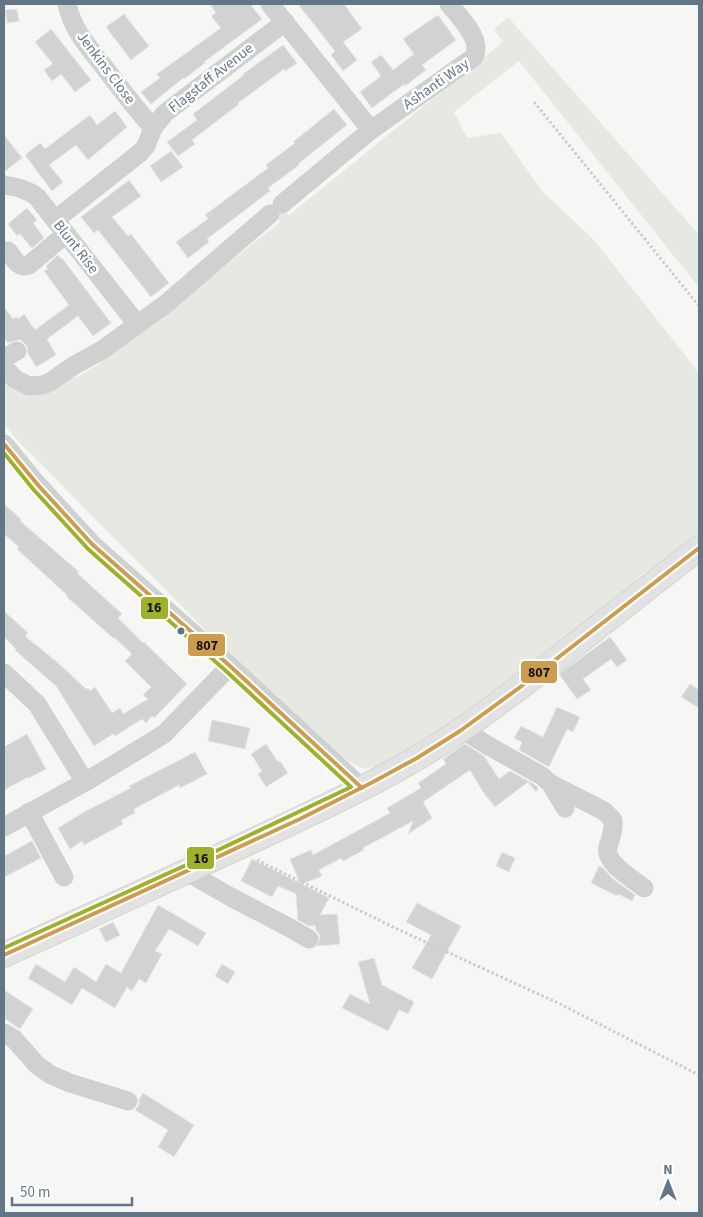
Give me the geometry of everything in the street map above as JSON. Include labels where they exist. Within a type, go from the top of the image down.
[{"type":"main road","points":[[4,955],[329,805],[402,767],[462,729],[562,656],[699,548]]},
{"type":"street","name":"Jenkins Close","points":[[67,4],[72,22],[79,35],[120,89],[153,128]]},
{"type":"street","points":[[270,4],[371,130]]},
{"type":"street","name":"Ashanti Way","points":[[137,324],[167,303],[371,130],[474,57],[476,50],[472,33],[449,4]]},
{"type":"street","name":"Flagstaff Avenue","points":[[8,251],[18,264],[26,266],[33,262],[60,227],[141,152],[146,146],[153,128],[165,113],[285,22]]},
{"type":"street","name":"Blunt Rise","points":[[4,185],[31,192],[37,197],[137,324]]},
{"type":"street","points":[[4,367],[15,379],[29,386],[50,382],[73,366],[102,350],[137,324]]},
{"type":"street","points":[[4,444],[38,485],[92,544],[230,666],[362,788]]},
{"type":"street","points":[[4,827],[85,782],[164,734],[230,666]]},
{"type":"street","points":[[4,673],[37,704],[85,782]]},
{"type":"street","points":[[462,729],[542,776],[551,784],[604,811],[613,820],[614,829],[607,850],[609,858],[617,868],[644,888]]},
{"type":"street","points":[[551,784],[565,808]]},
{"type":"street","points":[[30,812],[64,877]]},
{"type":"street","points":[[187,872],[309,940]]},
{"type":"street","points":[[4,1033],[14,1040],[37,1065],[51,1075],[70,1083],[128,1101]]},
{"type":"path","points":[[534,102],[699,306]]},
{"type":"path","points":[[240,847],[261,862],[332,898],[560,1004],[699,1075]]},
{"type":"shaded area","points":[[508,17],[699,235],[699,287],[519,61],[454,112],[467,138],[501,133],[542,191],[594,240],[699,373],[699,542],[644,573],[637,579],[634,587],[460,718],[381,766],[363,769],[341,757],[231,656],[16,439],[4,424],[4,380],[75,378],[99,364],[104,353],[182,300],[280,222],[273,208],[277,205],[289,215],[503,42],[494,29]]},
{"type":"building","points":[[210,4],[250,4],[262,19],[151,104],[141,92],[160,78],[157,74],[221,28],[211,16],[216,13]]},
{"type":"building","points":[[298,4],[344,4],[362,29],[343,42],[357,60],[343,71],[331,55],[335,51]]},
{"type":"building","points":[[17,9],[19,21],[7,23],[5,10]]},
{"type":"building","points":[[124,14],[149,46],[131,60],[106,27]]},
{"type":"building","points":[[438,15],[456,40],[422,65],[426,70],[372,108],[360,92],[381,76],[371,62],[381,55],[393,70],[414,54],[403,39]]},
{"type":"building","points":[[51,29],[91,80],[75,92],[61,74],[52,81],[44,70],[53,64],[35,42]]},
{"type":"building","points":[[283,45],[297,63],[285,71],[284,69],[238,103],[192,140],[195,144],[178,156],[167,142],[197,120],[193,114]]},
{"type":"building","points":[[334,109],[347,125],[268,188],[270,191],[207,239],[209,242],[188,258],[176,242],[208,219],[205,215],[268,168],[266,165]]},
{"type":"building","points":[[115,111],[127,127],[88,160],[76,145],[49,165],[63,182],[52,191],[25,155],[40,143],[45,149],[90,115],[97,125]]},
{"type":"building","points":[[4,135],[22,158],[4,172]]},
{"type":"building","points":[[171,151],[183,167],[161,182],[150,166]]},
{"type":"building","points":[[129,180],[141,196],[112,217],[128,236],[131,234],[169,283],[151,297],[98,230],[94,233],[81,217]]},
{"type":"building","points":[[27,208],[37,220],[33,223],[44,238],[32,248],[20,234],[17,236],[8,224]]},
{"type":"building","points":[[58,255],[111,323],[93,336],[78,316],[47,339],[56,355],[36,367],[28,353],[27,346],[21,340],[8,343],[4,338],[4,307],[13,319],[17,317],[18,319],[24,314],[35,330],[69,305],[44,271],[48,269],[46,266]]},
{"type":"building","points":[[4,504],[21,519],[20,521],[79,572],[77,573],[122,614],[118,618],[187,684],[154,718],[152,716],[146,723],[142,719],[115,736],[113,734],[94,746],[56,686],[15,650],[4,637],[4,611],[28,633],[25,636],[86,689],[88,688],[90,691],[95,687],[112,713],[120,708],[123,714],[148,699],[143,695],[151,687],[125,661],[132,654],[66,596],[4,534]]},
{"type":"building","points":[[610,637],[627,660],[617,667],[611,659],[583,679],[591,690],[577,699],[559,674]]},
{"type":"building","points":[[690,684],[699,690],[699,708],[681,697]]},
{"type":"building","points":[[557,707],[580,717],[573,732],[567,729],[549,767],[519,750],[522,742],[514,738],[521,726],[543,737]]},
{"type":"building","points":[[212,720],[250,728],[245,749],[208,741]]},
{"type":"building","points":[[27,734],[46,769],[4,790],[4,747]]},
{"type":"building","points":[[266,744],[288,773],[266,787],[258,774],[262,771],[251,754]]},
{"type":"building","points":[[465,744],[484,756],[499,779],[510,771],[535,785],[538,788],[536,792],[528,782],[495,807],[483,792],[470,770],[423,802],[432,818],[408,834],[413,821],[343,861],[341,858],[319,870],[322,876],[302,884],[329,898],[320,915],[337,914],[340,944],[317,946],[320,939],[315,925],[309,926],[298,920],[296,894],[278,886],[272,897],[241,881],[252,859],[300,883],[290,859],[311,850],[313,855],[390,813],[387,808],[421,788],[418,783],[446,764],[443,759]]},
{"type":"building","points":[[195,752],[207,774],[180,788],[179,785],[134,809],[135,813],[121,820],[123,824],[84,845],[82,841],[70,849],[58,828],[131,788],[129,786]]},
{"type":"building","points":[[32,841],[41,858],[4,877],[4,856]]},
{"type":"building","points":[[502,852],[515,858],[509,872],[496,866]]},
{"type":"building","points":[[599,866],[635,895],[632,901],[591,883]]},
{"type":"building","points":[[417,903],[461,926],[432,979],[412,968],[431,935],[406,922]]},
{"type":"building","points":[[158,905],[206,933],[198,946],[169,929],[155,951],[162,954],[146,983],[139,979],[132,991],[127,987],[115,1008],[82,988],[72,1005],[28,978],[36,964],[65,982],[74,967],[96,982],[106,964],[121,973]]},
{"type":"building","points":[[113,922],[120,935],[106,942],[99,929]]},
{"type":"building","points":[[374,958],[382,985],[414,1002],[408,1014],[399,1010],[388,1031],[342,1008],[350,994],[370,1004],[358,962]]},
{"type":"building","points":[[222,964],[235,972],[228,984],[215,976]]},
{"type":"building","points":[[4,990],[33,1009],[20,1029],[4,1018]]},
{"type":"building","points":[[143,1093],[194,1125],[174,1157],[158,1147],[168,1130],[135,1110]]},
{"type":"transit line","name":"807","points":[[4,444],[38,485],[92,544],[230,666],[362,788]]},
{"type":"transit line","name":"16","points":[[4,453],[33,489],[88,549],[226,671],[351,787],[4,948]]},
{"type":"transit line","name":"807","points":[[4,955],[300,819],[417,758],[460,731],[519,688],[699,548]]}]
